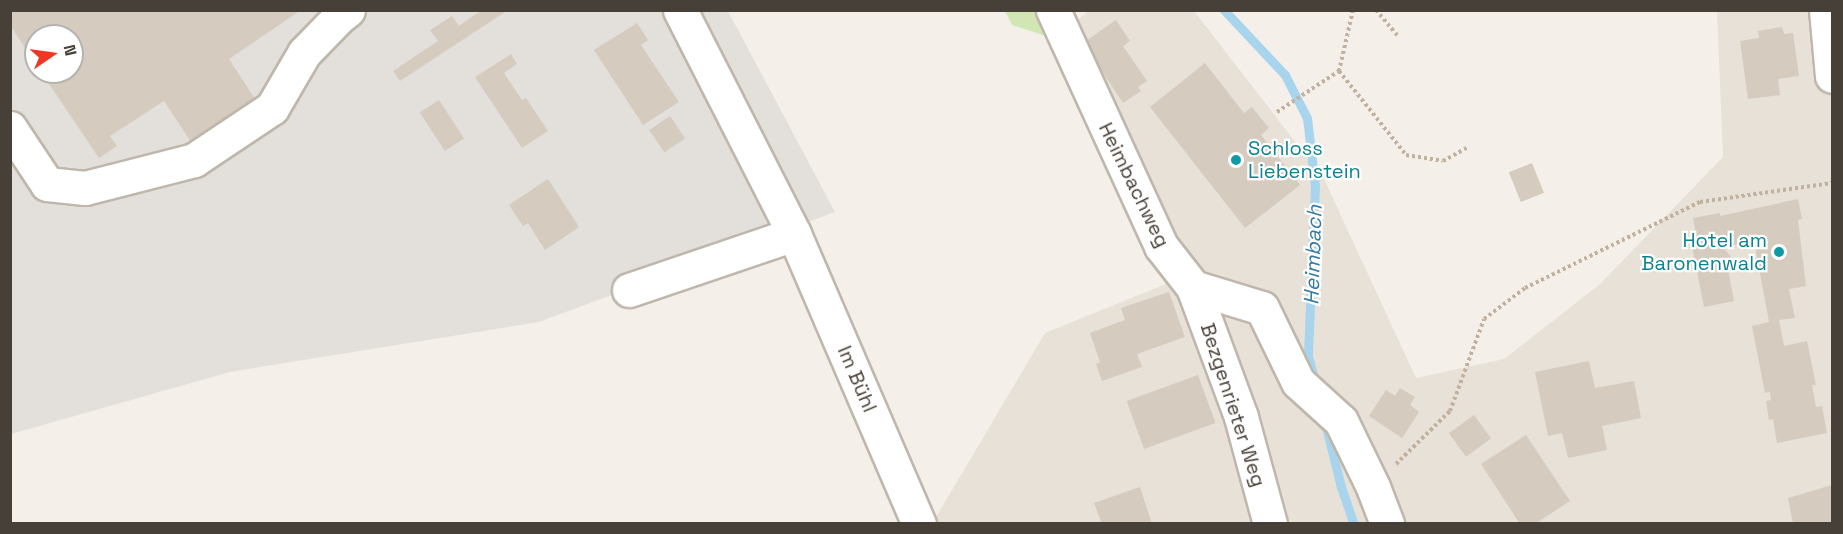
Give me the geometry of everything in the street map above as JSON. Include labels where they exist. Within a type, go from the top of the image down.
[{"type":"street","points":[[10,129],[47,184],[85,188],[194,160],[272,108],[304,53],[348,10]]},
{"type":"street","name":"Im Bühl","points":[[680,10],[794,234],[919,524]]},
{"type":"street","name":"Heimbachweg","points":[[1053,10],[1161,246],[1193,287]]},
{"type":"street","points":[[1826,10],[1833,76]]},
{"type":"street","points":[[629,290],[794,234]]},
{"type":"street","points":[[1193,287],[1262,308],[1298,382],[1341,421],[1373,487],[1387,524]]},
{"type":"street","name":"Bezgenrieter Weg","points":[[1193,287],[1240,417],[1270,524]]},
{"type":"path","points":[[1277,112],[1339,71],[1353,10]]},
{"type":"path","points":[[1376,10],[1397,35]]},
{"type":"path","points":[[1339,71],[1406,155],[1443,161],[1468,147]]},
{"type":"path","points":[[1373,487],[1450,411],[1484,319],[1525,288],[1700,202],[1833,183]]},
{"type":"shaded area","points":[[11,11],[728,11],[835,212],[539,322],[230,372],[11,434]]},
{"type":"shaded area","points":[[1089,11],[1194,11],[1324,179],[1416,378],[1504,359],[1600,284],[1723,157],[1717,11],[1832,11],[1832,523],[932,524],[1045,333],[1166,284],[1057,35]]},
{"type":"green space","points":[[1005,11],[1041,11],[1052,38],[1012,25]]},
{"type":"building","points":[[10,10],[301,10],[229,59],[255,99],[191,142],[164,101],[110,136],[117,146],[99,158],[49,84],[84,84],[84,24],[24,24],[24,46],[10,25]]},
{"type":"building","points":[[482,10],[508,10],[400,81],[393,71],[438,41],[430,30],[452,16],[459,26]]},
{"type":"building","points":[[1116,20],[1130,41],[1123,46],[1147,81],[1138,87],[1141,91],[1123,103],[1083,43]]},
{"type":"building","points":[[637,23],[648,40],[641,45],[679,102],[643,125],[594,50]]},
{"type":"building","points":[[1782,27],[1784,34],[1793,33],[1799,76],[1778,79],[1780,95],[1748,99],[1740,41],[1759,38],[1758,31]]},
{"type":"building","points":[[511,54],[517,64],[504,73],[522,100],[526,98],[548,131],[522,148],[475,77]]},
{"type":"building","name":"Schloss Liebenstein","points":[[1205,63],[1244,113],[1252,107],[1269,128],[1261,135],[1300,185],[1245,228],[1150,107]]},
{"type":"building","points":[[439,100],[464,139],[445,151],[420,113]]},
{"type":"building","points":[[670,116],[685,138],[664,152],[649,130]]},
{"type":"building","points":[[1532,163],[1544,193],[1521,202],[1509,172]]},
{"type":"building","points":[[548,179],[579,227],[545,250],[528,223],[523,226],[509,205]]},
{"type":"building","points":[[1798,199],[1802,219],[1798,220],[1806,286],[1789,289],[1795,318],[1779,320],[1784,346],[1807,341],[1816,385],[1812,385],[1816,407],[1822,406],[1827,433],[1777,443],[1773,419],[1769,420],[1766,401],[1771,400],[1770,392],[1765,393],[1752,326],[1769,322],[1754,241],[1723,247],[1731,257],[1727,264],[1734,301],[1704,307],[1691,241],[1697,240],[1693,218],[1720,213],[1720,216]]},
{"type":"building","points":[[1169,292],[1185,337],[1137,354],[1142,367],[1102,381],[1096,364],[1100,362],[1090,333],[1125,320],[1121,308]]},
{"type":"building","points":[[1589,361],[1595,388],[1634,381],[1641,418],[1602,426],[1607,450],[1568,458],[1562,433],[1548,436],[1535,372]]},
{"type":"building","points":[[1198,375],[1215,423],[1144,449],[1127,401]]},
{"type":"building","points":[[1400,388],[1415,397],[1410,405],[1419,412],[1402,438],[1369,416],[1386,390],[1395,396]]},
{"type":"building","points":[[1474,415],[1491,438],[1466,457],[1449,433]]},
{"type":"building","points":[[1526,435],[1570,501],[1535,524],[1520,524],[1481,464]]},
{"type":"building","points":[[1832,485],[1832,524],[1793,524],[1788,498]]},
{"type":"building","points":[[1140,487],[1152,524],[1102,524],[1094,503]]},
{"type":"waterway","name":"Heimbach","points":[[1224,10],[1285,75],[1307,118],[1315,186],[1308,356],[1316,385]]},
{"type":"waterway","name":"Heimbach","points":[[1324,419],[1341,487],[1354,524]]},
{"type":"place","name":"Schloss Liebenstein","points":[[1236,160]]},
{"type":"place","name":"Hotel am Baronenwald","points":[[1779,252]]}]
